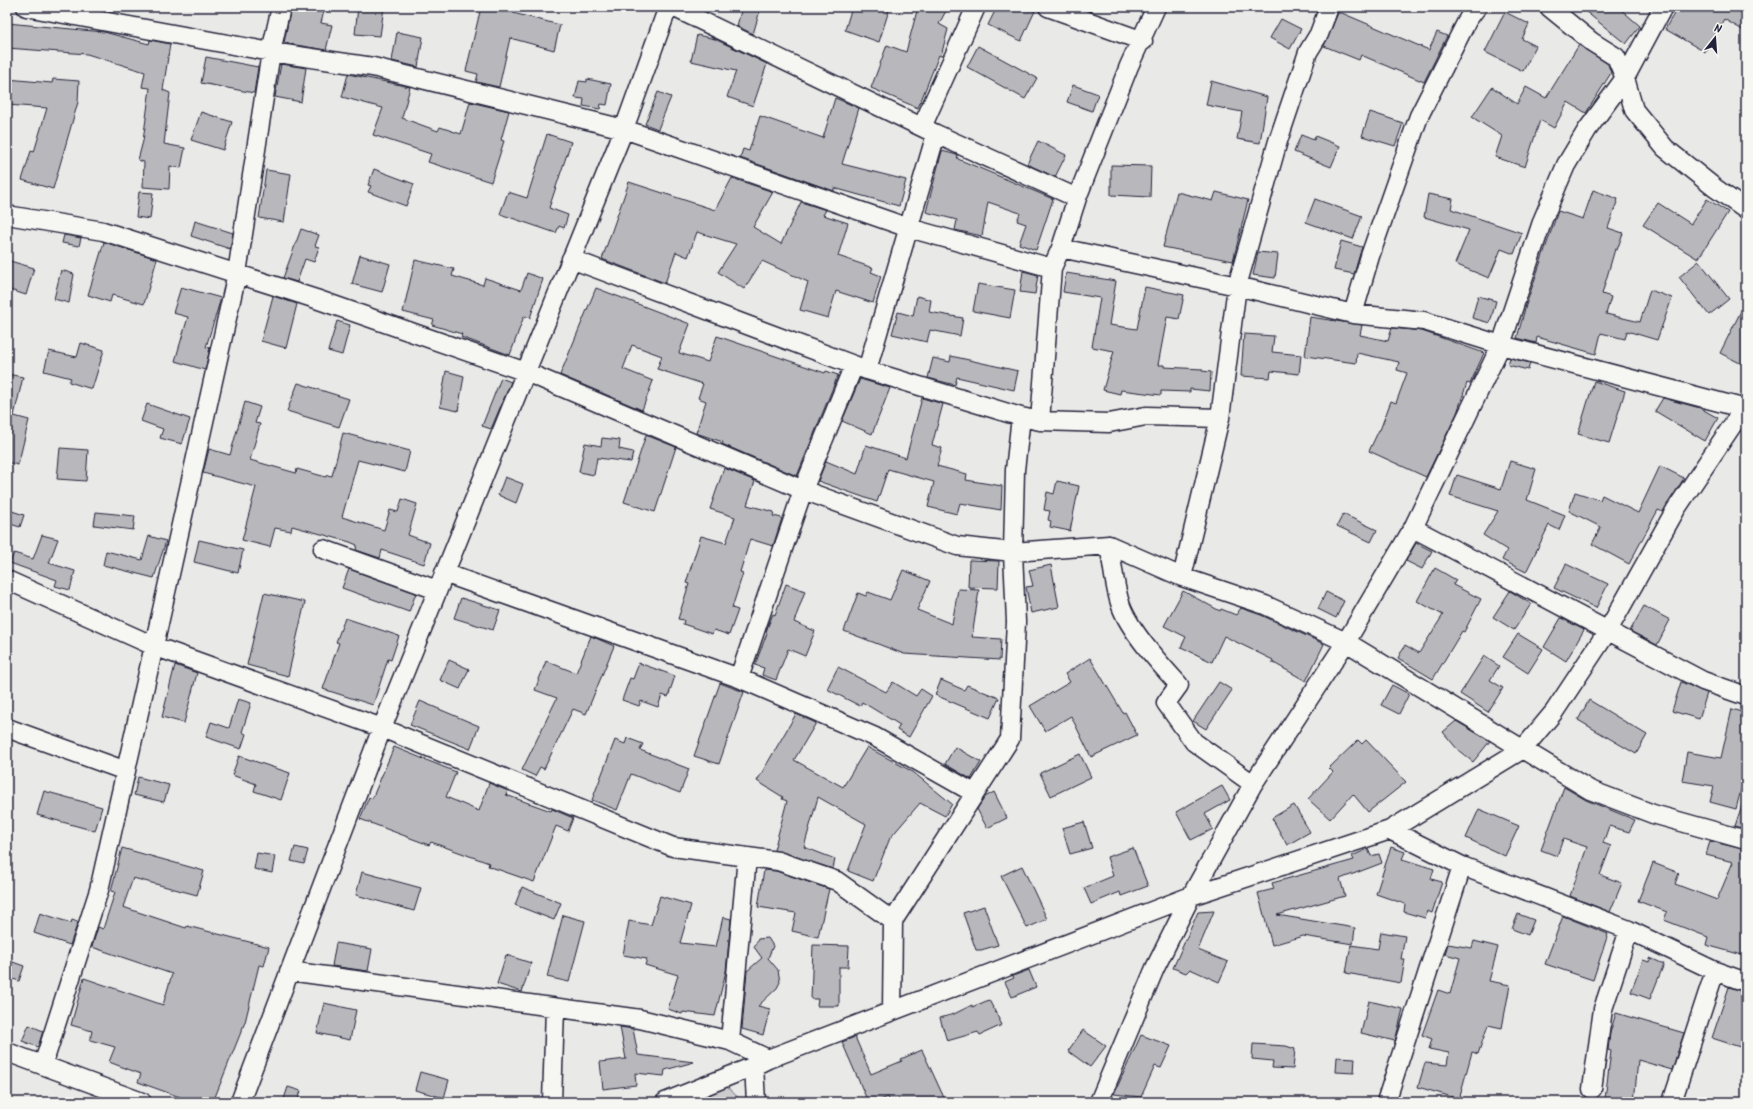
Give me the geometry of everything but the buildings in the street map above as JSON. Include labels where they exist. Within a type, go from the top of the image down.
[{"type":"street","points":[[26,7],[271,52],[373,67],[624,129],[909,228],[1052,268]]},
{"type":"street","points":[[43,1065],[99,890],[126,771],[237,274],[271,52],[281,7]]},
{"type":"street","points":[[240,1102],[382,728],[624,129],[668,7]]},
{"type":"street","points":[[673,7],[929,130],[1077,198]]},
{"type":"street","points":[[739,678],[803,490],[860,368],[909,228],[929,130],[976,7]]},
{"type":"street","points":[[1048,7],[1143,41]]},
{"type":"street","points":[[1040,421],[1052,268],[1061,248],[1077,198],[1129,66],[1143,41],[1156,7]]},
{"type":"street","points":[[1182,577],[1220,418],[1236,286],[1278,141],[1308,52],[1319,34],[1329,7]]},
{"type":"street","points":[[1354,314],[1370,256],[1419,116],[1468,19],[1477,7]]},
{"type":"street","points":[[1549,7],[1592,42],[1616,57],[1625,78],[1634,110],[1665,148],[1715,188],[1746,210]]},
{"type":"street","points":[[1101,1102],[1155,968],[1191,896],[1253,784],[1346,642],[1413,528],[1501,345],[1543,219],[1566,165],[1587,130],[1625,78],[1663,7]]},
{"type":"street","points":[[7,215],[103,231],[237,274],[526,372],[803,490],[956,546],[1013,552],[1109,545],[1182,577],[1265,604],[1346,642],[1590,790],[1653,814],[1746,840]]},
{"type":"street","points":[[665,1102],[892,1011],[1191,896],[1390,830],[1522,749],[1554,712],[1607,632],[1676,509],[1745,408],[1501,345],[1424,321],[1354,314],[1236,286],[1061,248]]},
{"type":"street","points":[[571,259],[860,368],[1021,417],[1040,421],[1109,423],[1146,416],[1220,418]]},
{"type":"street","points":[[892,1011],[893,921],[1010,739],[1016,622],[1013,552],[1015,470],[1021,417]]},
{"type":"street","points":[[1413,528],[1607,632],[1703,681],[1746,696]]},
{"type":"street","points":[[1109,545],[1121,606],[1134,630],[1161,665],[1179,685],[1166,703],[1194,742],[1253,784]]},
{"type":"street","points":[[323,549],[441,581],[739,678],[875,737],[974,793]]},
{"type":"street","points":[[7,580],[154,646],[382,728],[673,847],[778,861],[837,882],[893,921]]},
{"type":"street","points":[[7,728],[126,771]]},
{"type":"street","points":[[1390,830],[1462,866],[1629,930],[1715,971],[1746,982]]},
{"type":"street","points":[[730,1041],[747,857]]},
{"type":"street","points":[[1386,1102],[1462,866]]},
{"type":"street","points":[[1592,1089],[1603,1009],[1629,930]]},
{"type":"street","points":[[290,971],[640,1019],[730,1041],[761,1063]]},
{"type":"street","points":[[1672,1102],[1715,971]]},
{"type":"street","points":[[552,1102],[555,1008]]},
{"type":"street","points":[[7,1052],[142,1102]]},
{"type":"street","points":[[756,1102],[761,1063]]},
{"type":"shaded area","points":[[724,1084],[743,1102],[674,1102]]}]
